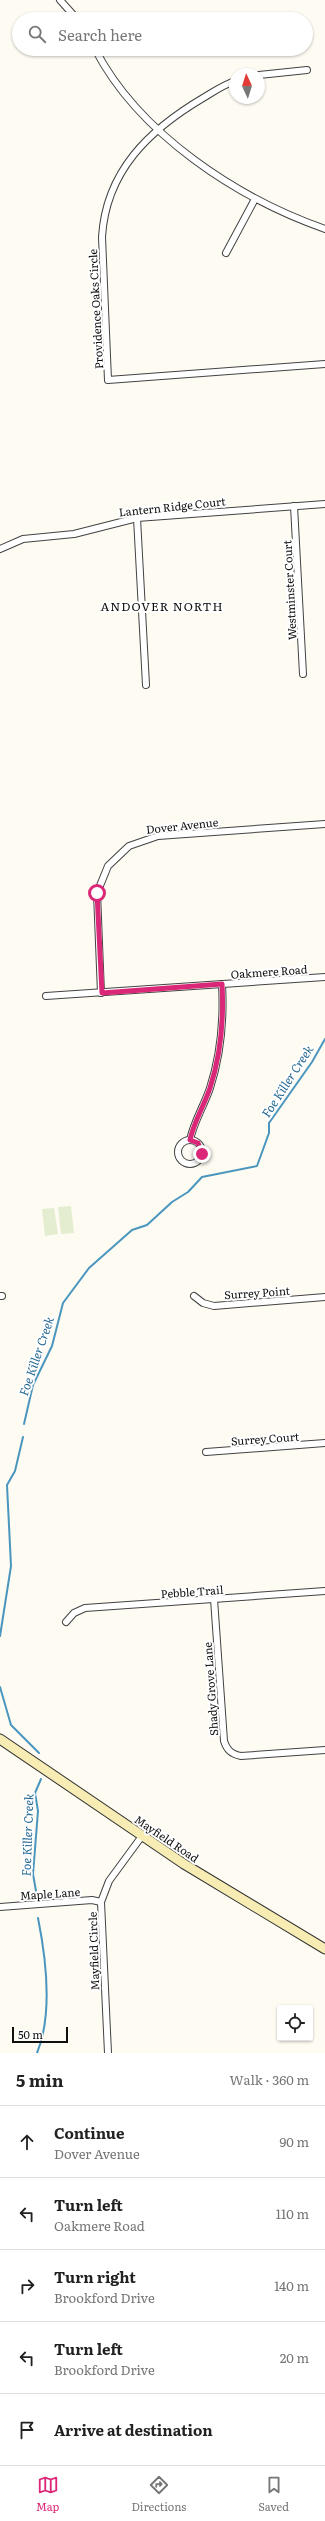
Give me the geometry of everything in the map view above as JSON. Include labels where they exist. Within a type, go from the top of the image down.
[{"type":"street","points":[[60,0],[71,12]]},
{"type":"street","points":[[100,56],[122,90],[158,128],[196,160],[256,199],[293,218],[325,229]]},
{"type":"street","points":[[265,74],[307,70]]},
{"type":"street","name":"Providence Oaks Circle","points":[[229,84],[185,108],[158,128],[137,149],[124,167],[111,193],[104,214],[102,237],[108,380],[325,364]]},
{"type":"street","points":[[226,253],[256,199]]},
{"type":"street","name":"Lantern Ridge Court","points":[[0,549],[23,539],[74,534],[137,518],[325,504]]},
{"type":"street","name":"Westminster Court","points":[[294,506],[303,674]]},
{"type":"street","points":[[137,518],[146,685]]},
{"type":"street","name":"Dover Avenue","points":[[102,993],[97,893],[108,866],[129,846],[143,839],[158,836],[325,824]]},
{"type":"street","name":"Oakmere Road","points":[[46,996],[325,977]]},
{"type":"street","points":[[190,1140],[194,1124],[210,1088],[218,1057],[223,1021],[222,984]]},
{"type":"street","points":[[190,1140],[198,1143],[202,1154],[198,1161],[190,1164],[182,1162],[177,1152],[180,1144],[190,1140]]},
{"type":"street","name":"Surrey Point","points":[[194,1296],[203,1303],[214,1306],[325,1297]]},
{"type":"street","name":"Surrey Court","points":[[206,1452],[325,1443]]},
{"type":"street","name":"Pebble Trail","points":[[66,1622],[74,1614],[85,1608],[325,1591]]},
{"type":"street","name":"Shady Grove Lane","points":[[214,1599],[224,1741],[227,1750],[241,1756],[325,1750]]},
{"type":"street","name":"Mayfield Road","points":[[0,1739],[142,1836],[231,1893],[325,1949]]},
{"type":"street","name":"Mayfield Circle","points":[[108,2053],[101,1902],[109,1881],[142,1836]]},
{"type":"street","name":"Maple Lane","points":[[0,1907],[92,1900],[101,1902]]},
{"type":"green space","points":[[71,1206],[74,1233],[61,1234],[58,1207]]},
{"type":"green space","points":[[54,1208],[58,1234],[45,1236],[42,1209]]},
{"type":"waterway","name":"Foe Killer Creek","points":[[24,1424],[33,1385],[52,1346],[63,1303],[89,1268],[132,1230],[147,1225],[172,1202],[188,1192],[202,1177],[257,1166],[269,1133],[269,1123],[312,1062],[325,1039]]},
{"type":"waterway","name":"Foe Killer Creek","points":[[0,1636],[11,1566],[7,1485],[15,1471],[23,1437]]},
{"type":"waterway","name":"Foe Killer Creek","points":[[0,1687],[11,1725],[39,1753]]},
{"type":"waterway","name":"Foe Killer Creek","points":[[36,1891],[33,1874],[38,1811],[35,1793],[41,1779]]},
{"type":"waterway","name":"Foe Killer Creek","points":[[37,2053],[42,2038],[46,2004],[45,1968],[38,1918]]},
{"type":"district","name":"ANDOVER NORTH","points":[[162,606]]},
{"type":"route","points":[[97,893],[96,908],[102,993],[222,984],[223,1021],[222,1037],[218,1057],[210,1088],[194,1124],[190,1140],[198,1143],[202,1150],[202,1154]]}]
